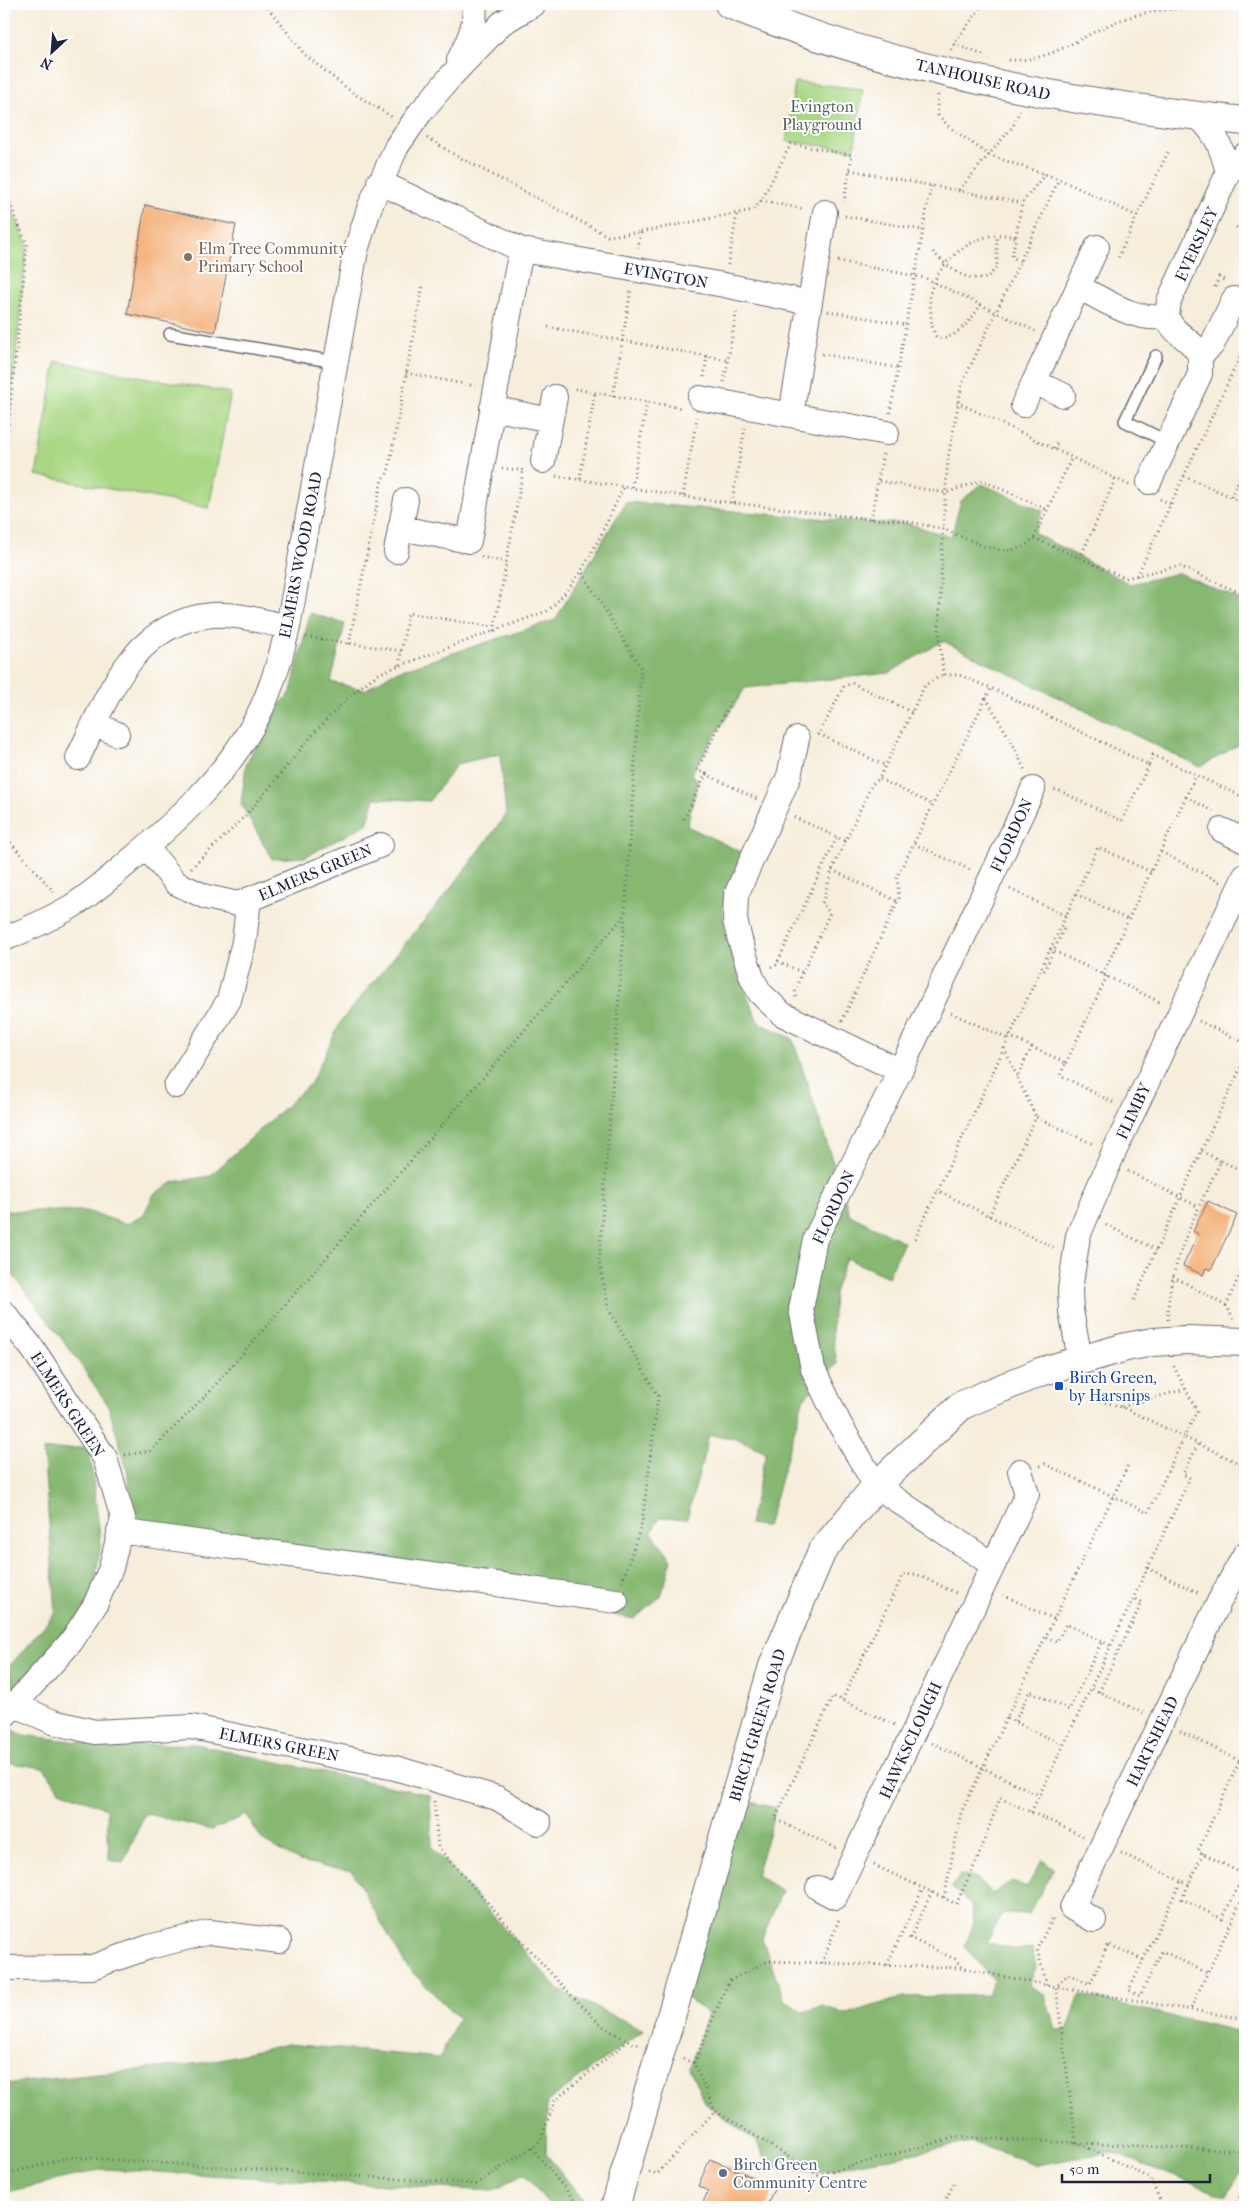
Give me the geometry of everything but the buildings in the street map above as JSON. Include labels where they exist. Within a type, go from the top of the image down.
[{"type":"street","name":"ELMERS WOOD ROAD","points":[[452,75],[470,37],[475,12],[474,4]]},
{"type":"street","name":"ELMERS WOOD ROAD","points":[[4,939],[36,926],[96,890],[146,847],[209,787],[233,756],[252,726],[268,694],[287,630],[356,250],[379,182],[397,146],[420,113],[452,75],[502,23],[534,4]]},
{"type":"street","name":"TANHOUSE ROAD","points":[[729,4],[855,47],[964,77],[1078,100],[1245,121]]},
{"type":"street","points":[[1199,116],[1212,131],[1223,150],[1228,173]]},
{"type":"street","name":"EVERSLEY","points":[[1167,316],[1169,302],[1228,173],[1245,155]]},
{"type":"street","name":"EVINGTON","points":[[379,182],[522,250],[732,287],[809,305]]},
{"type":"street","points":[[791,415],[817,258],[833,214]]},
{"type":"street","points":[[1023,405],[1097,247]]},
{"type":"street","points":[[400,528],[469,541],[522,250]]},
{"type":"street","points":[[1078,287],[1142,316],[1158,318],[1167,316],[1173,329],[1194,344],[1200,356],[1202,368],[1200,374],[1145,488]]},
{"type":"street","points":[[1200,356],[1212,345],[1234,299]]},
{"type":"street","points":[[1034,382],[1063,395]]},
{"type":"street","points":[[494,399],[557,402],[537,469]]},
{"type":"street","points":[[706,404],[749,408],[887,433]]},
{"type":"street","points":[[396,551],[406,500]]},
{"type":"street","points":[[78,758],[113,686],[136,653],[150,640],[168,628],[190,620],[213,615],[240,617],[287,630]]},
{"type":"street","points":[[95,724],[117,734]]},
{"type":"street","points":[[808,737],[736,895],[735,920],[751,973],[760,993],[770,1004],[782,1014],[797,1022],[900,1071]]},
{"type":"street","name":"FLORDON","points":[[876,1486],[839,1423],[813,1369],[801,1309],[815,1239],[900,1071],[1033,789]]},
{"type":"street","points":[[1222,830],[1245,841]]},
{"type":"street","name":"ELMERS GREEN","points":[[146,847],[176,883],[206,898],[238,904],[381,845]]},
{"type":"street","name":"FLIMBY","points":[[1080,1359],[1071,1311],[1070,1290],[1073,1256],[1078,1236],[1111,1158],[1241,884]]},
{"type":"street","name":"ELMERS GREEN","points":[[176,1086],[229,1000],[244,942],[249,900]]},
{"type":"street","name":"ELMERS GREEN","points":[[4,1313],[33,1348],[104,1458],[122,1518],[111,1568],[95,1605],[71,1642],[8,1711],[95,1732],[192,1727],[395,1768],[497,1798],[538,1823]]},
{"type":"street","name":"BIRCH GREEN ROAD","points":[[615,2207],[773,1666],[822,1551],[876,1486],[962,1405],[1040,1372],[1126,1347],[1154,1342],[1185,1340],[1245,1342]]},
{"type":"street","name":"HAWKSCLOUGH","points":[[827,1892],[975,1602],[1027,1494],[1020,1471]]},
{"type":"street","points":[[876,1486],[992,1565]]},
{"type":"street","points":[[119,1531],[616,1601]]},
{"type":"street","name":"HARTSHEAD","points":[[1072,1908],[1219,1602],[1245,1554]]},
{"type":"street","points":[[1072,1908],[1094,1920]]},
{"type":"street","points":[[4,1968],[92,1967],[149,1946],[210,1932],[279,1941]]},
{"type":"lane","points":[[170,334],[336,362]]},
{"type":"lane","points":[[1156,356],[1125,421],[1168,442]]},
{"type":"path","points":[[265,4],[305,56],[352,93],[395,119]]},
{"type":"path","points":[[950,53],[958,37],[984,4]]},
{"type":"path","points":[[1003,60],[1022,61],[1043,57],[1100,28],[1149,12],[1245,8]]},
{"type":"path","points":[[954,44],[985,56]]},
{"type":"path","points":[[959,191],[1017,120],[1024,90]]},
{"type":"path","points":[[938,95],[938,115],[948,126],[989,155],[1058,179],[1138,216]]},
{"type":"path","points":[[641,232],[753,210],[761,201],[792,144],[852,154],[850,170],[833,214]]},
{"type":"path","points":[[1116,261],[1168,152]]},
{"type":"path","points":[[850,170],[1022,203]]},
{"type":"path","points":[[1020,261],[1012,257],[1022,203],[1045,174]]},
{"type":"path","points":[[943,675],[939,631],[943,529],[948,458],[957,402],[962,384],[1058,179]]},
{"type":"path","points":[[871,519],[931,186]]},
{"type":"path","points":[[4,189],[27,245],[4,466]]},
{"type":"path","points":[[761,201],[923,230]]},
{"type":"path","points":[[706,404],[728,360],[737,214]]},
{"type":"path","points":[[1236,227],[1245,231]]},
{"type":"path","points":[[981,304],[962,328],[947,338],[938,338],[933,332],[930,301],[934,281],[946,265],[967,245],[997,235],[1016,237]]},
{"type":"path","points":[[933,252],[946,265],[960,274],[981,279],[991,276],[997,266],[997,235]]},
{"type":"path","points":[[817,258],[934,281],[1054,341]]},
{"type":"path","points":[[349,644],[382,480],[388,473],[422,284]]},
{"type":"path","points":[[809,305],[906,325]]},
{"type":"path","points":[[548,327],[728,360]]},
{"type":"path","points":[[1136,577],[1245,346]]},
{"type":"path","points":[[802,350],[898,368]]},
{"type":"path","points":[[684,496],[706,404],[707,356]]},
{"type":"path","points":[[406,373],[494,399]]},
{"type":"path","points":[[557,402],[595,392],[647,402],[706,404]]},
{"type":"path","points":[[580,479],[595,392]]},
{"type":"path","points":[[632,487],[647,402]]},
{"type":"path","points":[[957,402],[1116,478],[1145,488],[1170,504]]},
{"type":"path","points":[[732,503],[749,408]]},
{"type":"path","points":[[1054,448],[1058,440]]},
{"type":"path","points":[[482,465],[537,469],[580,479],[732,503],[871,519],[905,520],[943,529],[986,547],[1006,551],[1024,547],[1034,538],[1072,457]]},
{"type":"path","points":[[1230,497],[1245,466]]},
{"type":"path","points":[[494,630],[537,469]]},
{"type":"path","points":[[1184,476],[1245,504]]},
{"type":"path","points":[[1080,558],[1116,478]]},
{"type":"path","points":[[878,480],[946,493],[982,480],[1048,510]]},
{"type":"path","points":[[176,883],[250,810],[336,707],[356,688],[372,678],[399,666],[547,612],[560,600],[581,571],[624,486]]},
{"type":"path","points":[[1034,538],[1125,578],[1179,566],[1245,595]]},
{"type":"path","points":[[581,571],[641,668],[599,1261],[609,1310],[658,1396],[642,1523],[616,1601]]},
{"type":"path","points":[[399,666],[408,613],[494,630]]},
{"type":"path","points":[[287,630],[349,644],[402,651]]},
{"type":"path","points":[[797,1022],[795,989],[830,914],[822,904],[832,870],[872,784],[879,779],[886,766],[925,685],[943,675],[958,675],[991,688],[1149,765]]},
{"type":"path","points":[[886,766],[808,737],[844,686],[852,684],[912,712]]},
{"type":"path","points":[[833,1040],[897,902],[897,877],[991,688]]},
{"type":"path","points":[[986,698],[1015,748],[1033,789],[1058,790],[1122,821],[1153,756],[1245,798]]},
{"type":"path","points":[[684,819],[706,774],[697,770],[732,699]]},
{"type":"path","points":[[1133,1112],[1060,1075],[1196,776]]},
{"type":"path","points":[[879,779],[933,805]]},
{"type":"path","points":[[1186,797],[1221,815],[1222,830]]},
{"type":"path","points":[[4,835],[68,908]]},
{"type":"path","points":[[751,973],[776,965],[837,838]]},
{"type":"path","points":[[1044,972],[1076,894],[1098,847],[1151,872]]},
{"type":"path","points":[[1161,852],[1241,884]]},
{"type":"path","points":[[832,870],[897,902]]},
{"type":"path","points":[[1076,894],[1129,920]]},
{"type":"path","points":[[104,1458],[152,1452],[210,1391],[625,915]]},
{"type":"path","points":[[915,1239],[1008,1037],[1064,929]]},
{"type":"path","points":[[1052,950],[1245,1043]]},
{"type":"path","points":[[778,960],[803,973]]},
{"type":"path","points":[[932,1003],[1066,1063]]},
{"type":"path","points":[[1004,1047],[1036,1117],[1199,1207]]},
{"type":"path","points":[[1017,1077],[1032,1047]]},
{"type":"path","points":[[1134,1300],[1245,1059]]},
{"type":"path","points":[[989,1216],[1036,1117]]},
{"type":"path","points":[[1221,1161],[1245,1172]]},
{"type":"path","points":[[936,1190],[1073,1256]]},
{"type":"path","points":[[1086,1216],[1157,1250]]},
{"type":"path","points":[[1226,1306],[1245,1262]]},
{"type":"path","points":[[1173,1276],[1226,1306],[1245,1342]]},
{"type":"path","points":[[1122,1407],[1185,1389]]},
{"type":"path","points":[[1020,1471],[1045,1464],[1148,1513],[1184,1437],[1245,1466]]},
{"type":"path","points":[[1031,1812],[1190,1478],[1183,1474],[1198,1444]]},
{"type":"path","points":[[1129,1463],[961,1813],[944,1898],[956,1904],[977,1860],[1000,1798],[1189,1884]]},
{"type":"path","points":[[1147,1568],[1245,1614]]},
{"type":"path","points":[[842,1700],[903,1574],[916,1574],[975,1602]]},
{"type":"path","points":[[1001,1594],[1054,1619]]},
{"type":"path","points":[[1099,1692],[1142,1602],[1133,1598]]},
{"type":"path","points":[[1046,1637],[1057,1642],[1066,1624],[1111,1646]]},
{"type":"path","points":[[1015,1722],[1030,1691],[1069,1710],[1102,1641]]},
{"type":"path","points":[[1091,1688],[1240,1760]]},
{"type":"path","points":[[1007,1718],[1063,1745]]},
{"type":"path","points":[[1203,1854],[1182,1899],[1222,1918],[1243,1874],[1198,1851],[1245,1749]]},
{"type":"path","points":[[438,1780],[433,1807],[438,1847],[565,1989],[604,2027],[628,2041]]},
{"type":"path","points":[[1140,1996],[1129,1990],[1181,1881]]},
{"type":"path","points":[[1240,1882],[1245,1884]]},
{"type":"path","points":[[887,1965],[923,1888]]},
{"type":"path","points":[[822,1963],[840,1920],[827,1892]]},
{"type":"path","points":[[932,1892],[910,1938],[955,1959],[962,1968]]},
{"type":"path","points":[[1190,2008],[1245,1893]]},
{"type":"path","points":[[1047,1985],[1038,1950],[1054,1916],[1072,1908]]},
{"type":"path","points":[[1056,1987],[1068,1974],[1090,1984],[1108,1944],[1143,1960]]},
{"type":"path","points":[[1140,2000],[1140,1996],[1162,1951],[1207,1973]]},
{"type":"path","points":[[694,2063],[729,1981],[768,1961],[962,1968],[1056,1987],[1190,2008],[1245,2019]]},
{"type":"path","points":[[1056,1987],[1076,2142],[1150,2178],[1163,2207]]},
{"type":"path","points":[[647,2178],[649,2172],[657,2174],[716,2111]]},
{"type":"path","points":[[531,2147],[580,2207]]},
{"type":"path","points":[[942,2207],[955,2181]]},
{"type":"path","points":[[1235,2207],[1245,2184]]},
{"type":"green space","name":"Evington Playground","points":[[795,82],[863,89],[854,150],[786,141]]},
{"type":"green space","points":[[4,189],[27,245],[4,466]]},
{"type":"green space","points":[[56,361],[231,393],[209,508],[36,475]]},
{"type":"green space","points":[[982,484],[1043,511],[1034,533],[1130,584],[1179,573],[1245,602],[1245,741],[1200,767],[943,641],[889,673],[745,688],[691,774],[698,780],[687,826],[743,853],[727,888],[723,914],[734,961],[758,1022],[793,1039],[850,1215],[904,1242],[888,1277],[846,1258],[834,1293],[832,1333],[837,1364],[803,1400],[767,1527],[749,1524],[766,1452],[736,1438],[709,1435],[687,1519],[660,1517],[651,1532],[672,1559],[661,1596],[634,1619],[133,1526],[127,1469],[108,1405],[74,1355],[4,1263],[4,1211],[86,1211],[126,1224],[143,1216],[154,1194],[174,1182],[210,1176],[311,1083],[341,1021],[452,887],[506,815],[500,754],[457,764],[429,801],[375,798],[367,824],[305,857],[272,859],[241,804],[246,765],[270,716],[291,692],[310,613],[345,624],[331,682],[365,690],[392,673],[555,620],[626,502],[875,523],[906,523],[951,537],[961,501]]},
{"type":"green space","points":[[89,1447],[101,1543],[94,1586],[108,1607],[31,1695],[4,1706],[4,1670],[56,1612],[43,1450]]},
{"type":"green space","points":[[4,1725],[22,1735],[104,1745],[195,1744],[430,1795],[432,1847],[559,1990],[644,2030],[547,2102],[546,2154],[585,2202],[576,2207],[551,2207],[524,2174],[493,2191],[103,2169],[4,2193],[4,2084],[203,2063],[287,2044],[440,2058],[458,2018],[406,1966],[352,1871],[299,1861],[263,1841],[246,1815],[212,1830],[145,1813],[123,1863],[109,1860],[107,1809],[60,1790],[44,1768],[4,1762]]},
{"type":"green space","points":[[742,1800],[776,1808],[756,1875],[782,1891],[762,1939],[785,2001],[803,2012],[823,2006],[846,2014],[904,1997],[988,1995],[994,1980],[965,1947],[974,1922],[971,1905],[952,1888],[960,1875],[977,1878],[992,1894],[1012,1881],[1027,1887],[1042,1860],[1054,1869],[1029,1914],[1004,1913],[986,1942],[1017,1950],[1032,1948],[1036,1967],[1029,1985],[1045,1995],[1056,2030],[1068,2029],[1080,1995],[1245,2033],[1245,2173],[1241,2172],[1226,2196],[1110,2152],[1037,2165],[972,2142],[818,2172],[771,2167],[756,2142],[706,2104],[689,2068],[708,2014],[684,1995]]},
{"type":"place","name":"Elm Tree Community Primary School","points":[[188,257]]},
{"type":"place","name":"Birch Green, by Harsnips","points":[[1059,1386]]},
{"type":"place","name":"Birch Green Community Centre","points":[[723,2173]]}]
